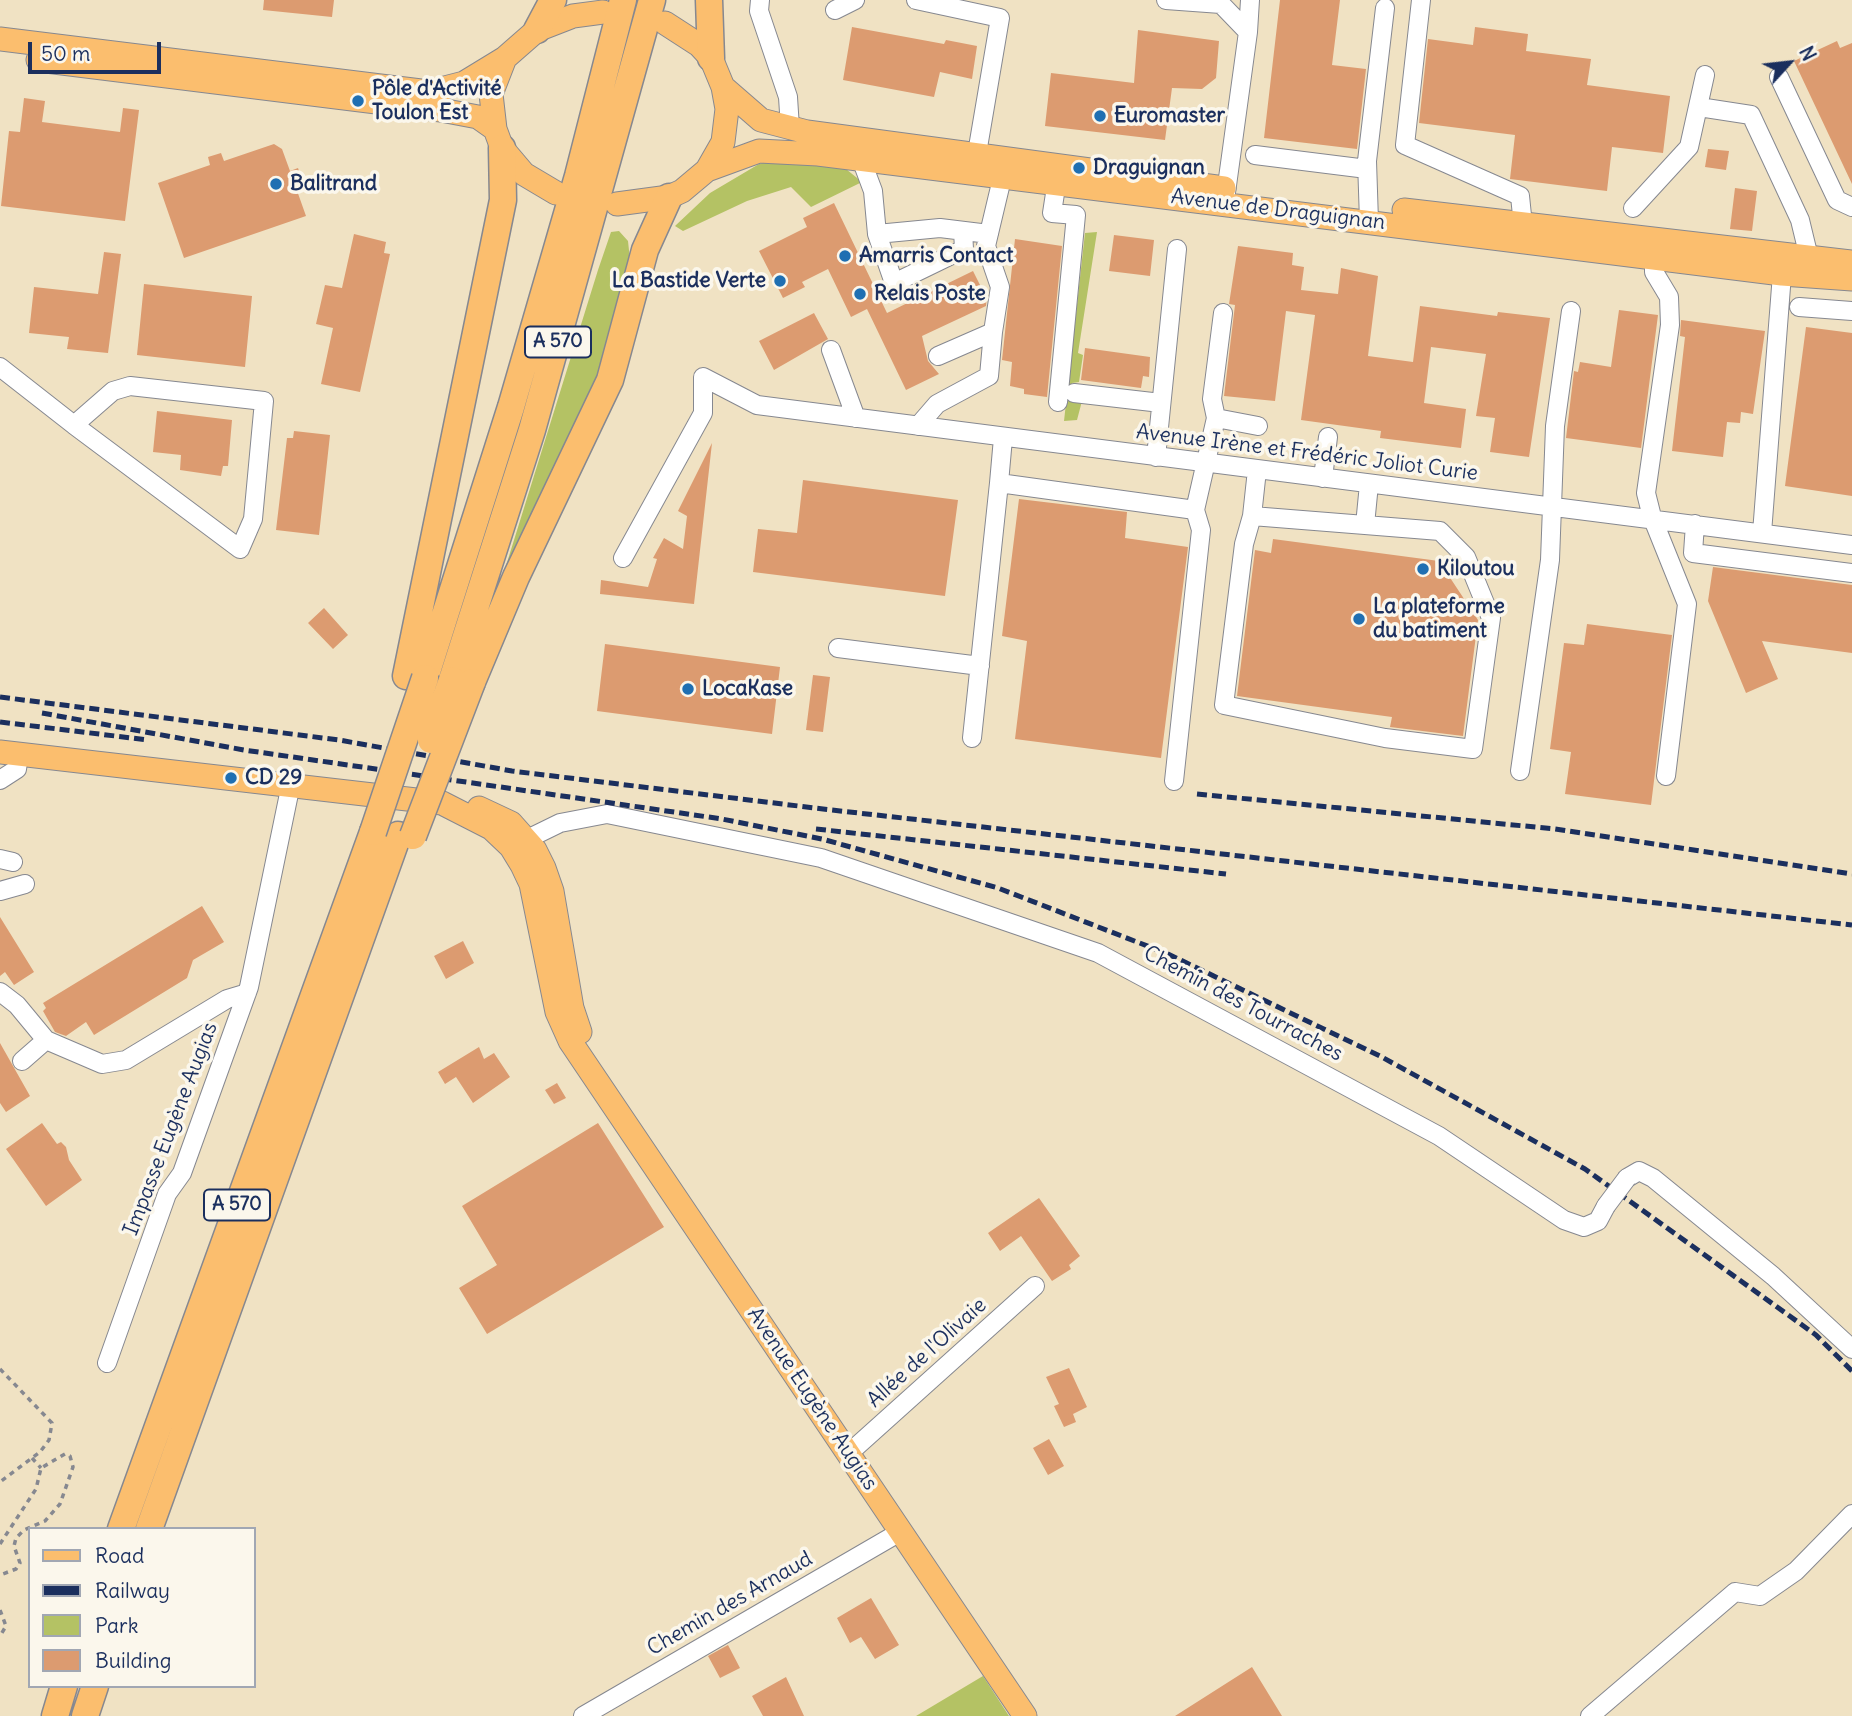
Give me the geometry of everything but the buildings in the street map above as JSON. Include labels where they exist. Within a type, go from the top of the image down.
[{"type":"highway","points":[[537,30],[553,0]]},
{"type":"highway","name":"A 570","points":[[122,1527],[354,881],[385,833],[462,681],[652,0]]},
{"type":"highway","points":[[709,0],[711,58]]},
{"type":"highway","name":"A 570","points":[[150,1527],[346,978],[385,833],[416,677],[519,381],[578,176],[613,6]]},
{"type":"highway","points":[[416,677],[500,212],[499,138]]},
{"type":"highway","points":[[462,681],[516,577],[610,380],[645,250],[669,197]]},
{"type":"highway","points":[[55,1716],[63,1688]]},
{"type":"highway","points":[[85,1716],[93,1688]]},
{"type":"main road","points":[[0,39],[429,92],[464,83],[505,58],[537,30],[564,19],[613,6]]},
{"type":"main road","points":[[617,204],[669,197],[707,170],[716,157],[726,128],[727,109],[723,87],[711,58],[699,45],[665,23]]},
{"type":"main road","points":[[0,55],[441,110],[478,117],[499,138],[524,174],[556,192]]},
{"type":"main road","points":[[499,138],[491,94],[505,58]]},
{"type":"main road","name":"Avenue de Draguignan","points":[[723,87],[761,120],[975,164],[1807,268],[1852,279]]},
{"type":"main road","name":"Avenue de Draguignan","points":[[707,170],[759,151],[975,164]]},
{"type":"main road","name":"Avenue de Draguignan","points":[[1654,248],[1782,274],[1852,262]]},
{"type":"main road","name":"Avenue Eugène Augias","points":[[10,754],[465,804],[487,810],[511,823],[518,843],[544,868],[552,891],[572,1008],[600,1081],[1025,1716]]},
{"type":"street","points":[[760,0],[760,11],[788,97],[790,128]]},
{"type":"street","points":[[835,10],[855,0]]},
{"type":"street","points":[[916,0],[1000,18],[975,164]]},
{"type":"street","points":[[1166,0],[1221,4],[1248,32]]},
{"type":"street","points":[[1226,196],[1250,0]]},
{"type":"street","points":[[1421,0],[1405,145],[1520,196],[1524,233]]},
{"type":"street","points":[[1369,213],[1367,169],[1385,8]]},
{"type":"street","points":[[1633,208],[1689,147],[1705,75]]},
{"type":"street","points":[[1780,77],[1836,200],[1852,207]]},
{"type":"street","points":[[1699,107],[1751,115],[1800,220],[1807,268]]},
{"type":"street","points":[[1255,155],[1367,169]]},
{"type":"street","points":[[861,159],[873,191],[877,234],[894,283],[964,249],[963,231]]},
{"type":"street","points":[[918,426],[937,404],[989,376],[1000,287],[986,246],[1005,168]]},
{"type":"street","points":[[1058,175],[1052,213],[1076,215],[1066,398],[1161,403]]},
{"type":"street","points":[[877,234],[940,228],[989,234]]},
{"type":"street","points":[[1654,248],[1654,272],[1669,297],[1670,325],[1646,493],[1652,517],[1687,604],[1666,776]]},
{"type":"street","points":[[1156,457],[1177,249]]},
{"type":"street","points":[[1762,533],[1782,274]]},
{"type":"street","points":[[1799,307],[1852,311]]},
{"type":"street","points":[[1520,771],[1550,560],[1555,426],[1571,311]]},
{"type":"street","points":[[1174,781],[1201,530],[1195,510],[1216,418],[1212,399],[1223,313]]},
{"type":"street","points":[[938,356],[993,332]]},
{"type":"street","points":[[831,350],[856,418]]},
{"type":"street","points":[[0,367],[74,425],[240,550],[253,519],[264,401],[130,386],[113,391],[74,425]]},
{"type":"street","name":"Avenue Irène et Frédéric Joliot Curie","points":[[623,558],[703,413],[703,377],[757,405],[1207,464],[1652,517],[1852,545]]},
{"type":"street","points":[[1216,418],[1258,426]]},
{"type":"street","points":[[1323,478],[1328,437]]},
{"type":"street","points":[[972,738],[1003,438]]},
{"type":"street","points":[[1252,516],[1440,531],[1466,557],[1491,618],[1473,749],[1385,738],[1224,705],[1244,544],[1252,516],[1257,470]]},
{"type":"street","points":[[999,483],[1195,510]]},
{"type":"street","points":[[1365,525],[1369,484]]},
{"type":"street","points":[[1695,524],[1693,553],[1852,573]]},
{"type":"street","points":[[838,648],[980,666]]},
{"type":"street","points":[[0,780],[17,769],[10,754]]},
{"type":"street","name":"Impasse Eugène Augias","points":[[107,1363],[167,1194],[182,1173],[247,993],[291,784]]},
{"type":"street","name":"Chemin des Tourraches","points":[[518,843],[560,823],[607,814],[821,858],[1098,953],[1439,1136],[1564,1220],[1584,1227],[1598,1221],[1627,1178],[1639,1171],[1661,1184],[1773,1276],[1852,1349]]},
{"type":"street","points":[[0,891],[25,884]]},
{"type":"street","points":[[0,992],[17,1005],[47,1041],[102,1064],[126,1059],[228,999],[247,993]]},
{"type":"street","points":[[22,1061],[47,1041]]},
{"type":"street","name":"Allée de l'Olivaie","points":[[848,1454],[1035,1286]]},
{"type":"street","points":[[1590,1716],[1735,1592],[1760,1596],[1796,1570],[1852,1514]]},
{"type":"street","name":"Chemin des Arnaud","points":[[583,1716],[900,1532]]},
{"type":"path","points":[[0,1369],[52,1423],[49,1440],[32,1458],[0,1482]]},
{"type":"path","points":[[0,1544],[36,1489],[41,1468],[65,1454],[72,1460],[60,1504],[45,1521],[31,1527]]},
{"type":"path","points":[[32,1458],[41,1468]]},
{"type":"path","points":[[0,1575],[16,1569],[20,1563],[14,1546],[16,1538],[28,1528]]},
{"type":"path","points":[[0,1610],[6,1626],[0,1636]]},
{"type":"green space","points":[[774,159],[846,169],[862,182],[811,207],[791,187],[747,201],[683,231],[675,226],[710,193],[759,164]]},
{"type":"green space","points":[[619,231],[628,241],[630,260],[606,359],[510,572],[505,569],[598,270],[611,232]]},
{"type":"green space","points":[[1097,232],[1078,353],[1083,355],[1079,382],[1072,383],[1070,401],[1082,401],[1077,420],[1064,421],[1085,233]]},
{"type":"green space","points":[[983,1676],[1009,1716],[916,1716]]},
{"type":"railway","points":[[0,697],[339,740],[512,771],[823,809],[1852,925]]},
{"type":"railway","points":[[42,713],[244,750],[722,819],[822,839],[998,888],[1168,954],[1380,1056],[1585,1169],[1816,1335],[1852,1371]]},
{"type":"railway","points":[[0,722],[148,740]]},
{"type":"railway","points":[[1197,794],[1555,829],[1852,874]]},
{"type":"railway","points":[[816,829],[1226,874]]},
{"type":"place","name":"Pôle d'Activité Toulon Est","points":[[358,101]]},
{"type":"place","name":"Euromaster","points":[[1100,116]]},
{"type":"place","name":"Draguignan","points":[[1079,168]]},
{"type":"place","name":"Balitrand","points":[[276,184]]},
{"type":"place","name":"Amarris Contact","points":[[845,256]]},
{"type":"place","name":"La Bastide Verte","points":[[780,281]]},
{"type":"place","name":"Relais Poste","points":[[860,294]]},
{"type":"place","name":"Kiloutou","points":[[1423,569]]},
{"type":"place","name":"La plateforme du batiment","points":[[1359,619]]},
{"type":"place","name":"LocaKase","points":[[688,689]]},
{"type":"place","name":"CD 29","points":[[231,778]]}]
